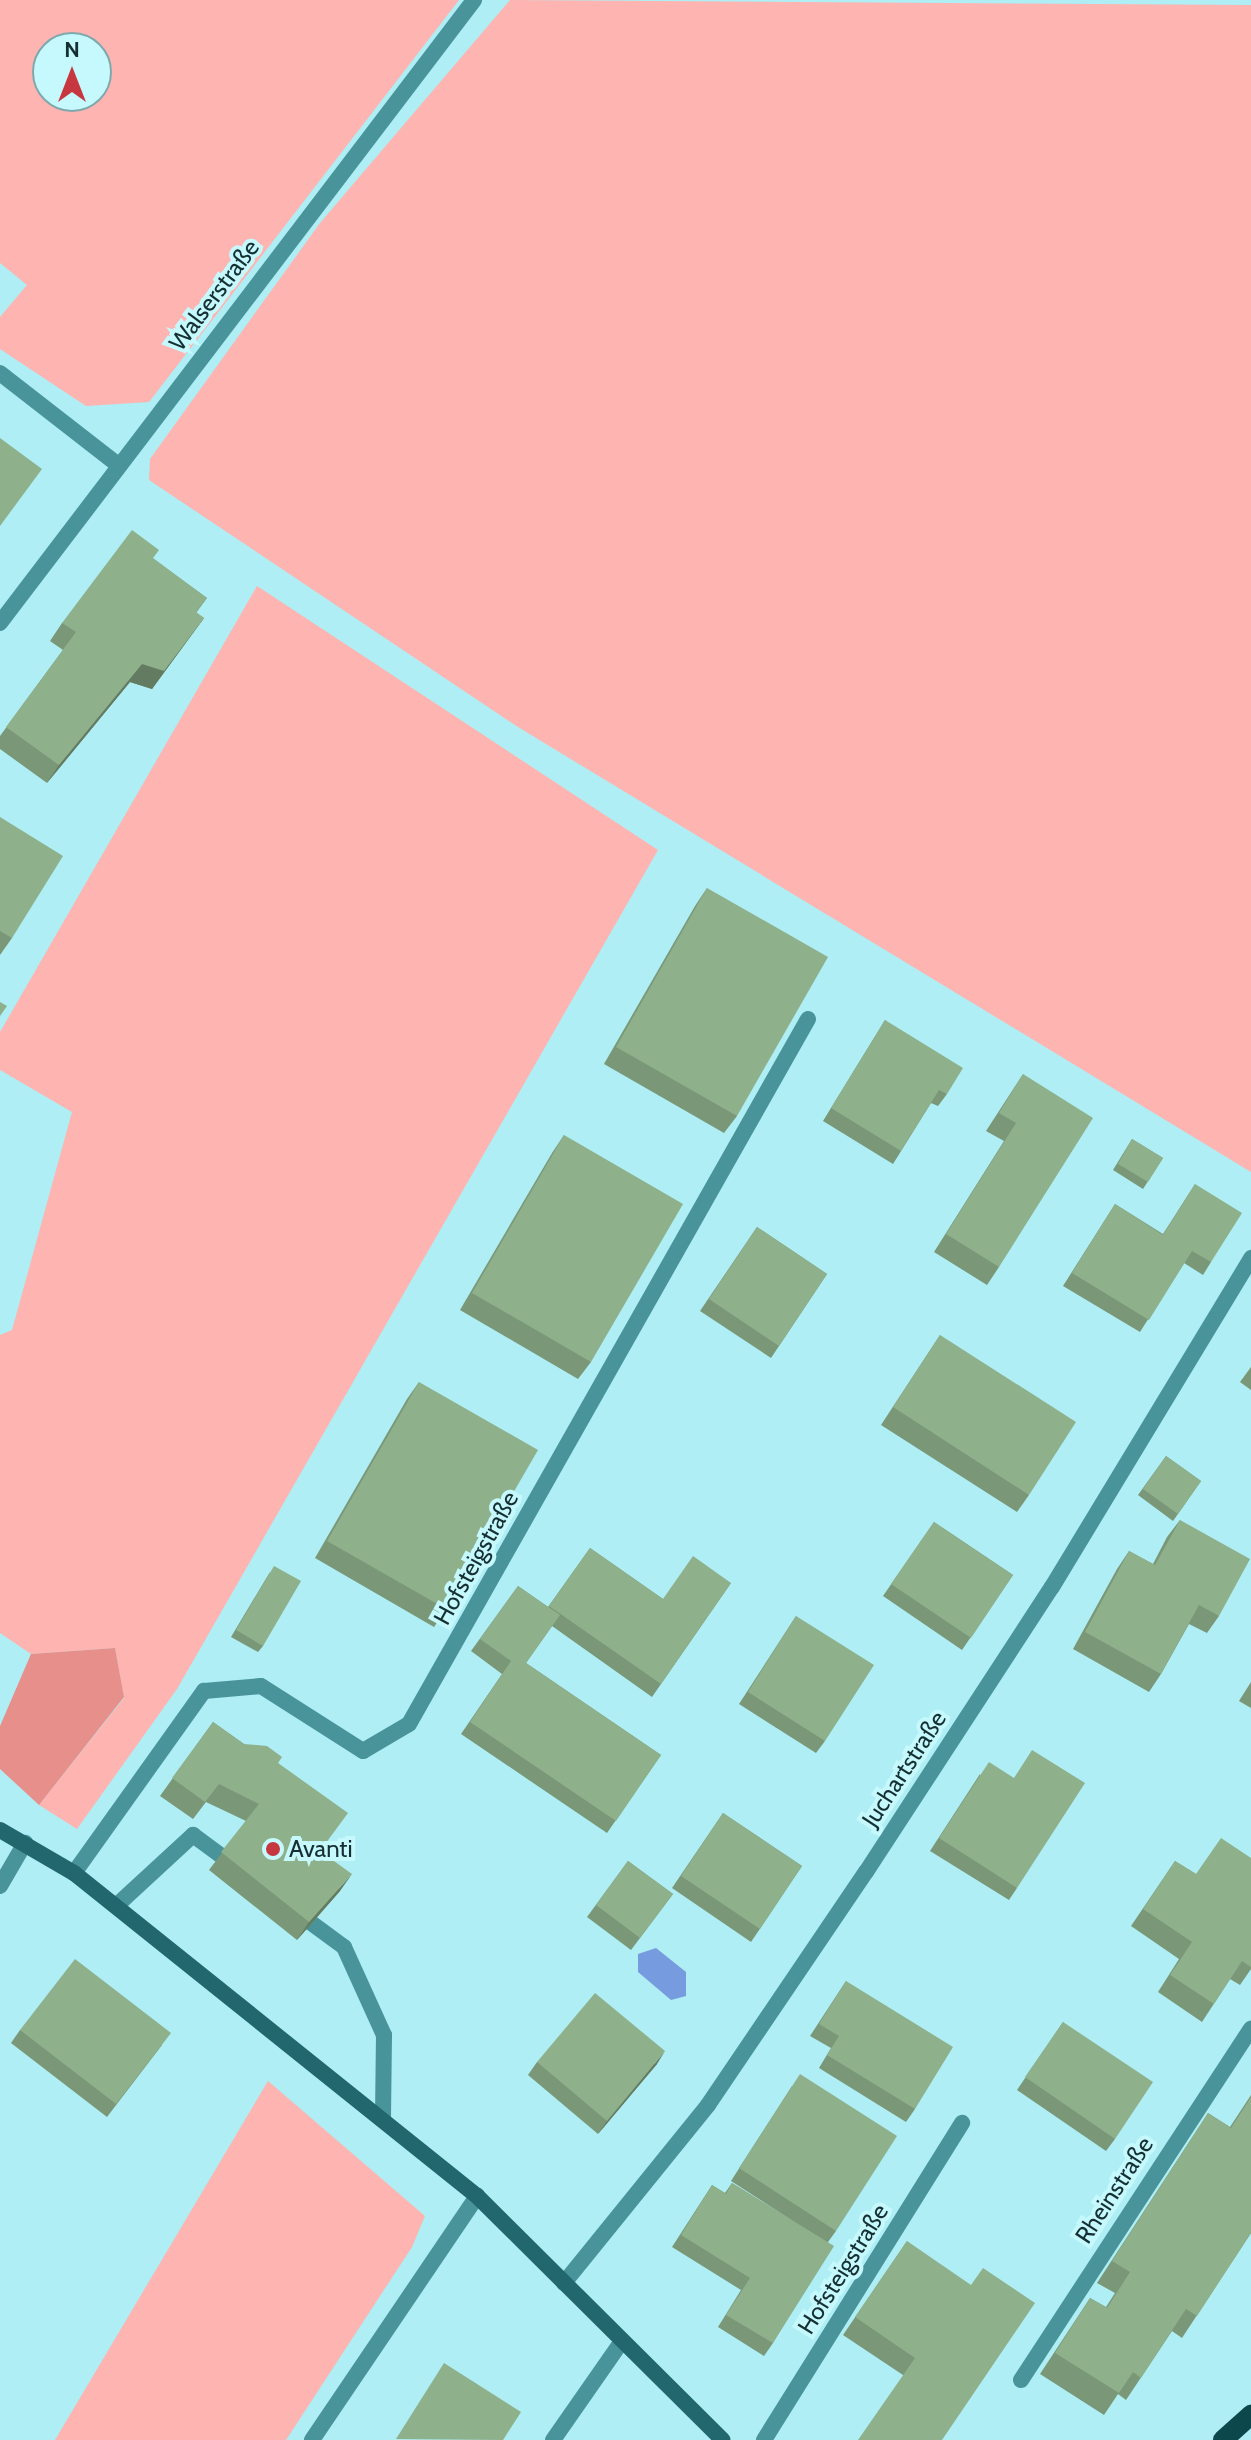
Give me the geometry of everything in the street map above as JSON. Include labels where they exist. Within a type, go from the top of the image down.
[{"type":"main road","points":[[0,1830],[74,1873],[477,2196],[723,2440]]},
{"type":"main road","points":[[1223,2440],[1251,2415]]},
{"type":"street","name":"Walserstraße","points":[[0,623],[474,0]]},
{"type":"street","points":[[0,373],[118,465]]},
{"type":"street","name":"Hofsteigstraße","points":[[74,1873],[204,1691],[261,1686],[363,1751],[409,1724],[808,1019]]},
{"type":"street","name":"Juchartstraße","points":[[564,2283],[708,2105],[866,1872],[1052,1587],[1251,1258]]},
{"type":"street","points":[[116,1906],[193,1835],[256,1882]]},
{"type":"street","points":[[0,1886],[25,1843]]},
{"type":"street","points":[[281,1900],[344,1947],[384,2035],[383,2120]]},
{"type":"street","name":"Rheinstraße","points":[[1021,2380],[1251,2028]]},
{"type":"street","name":"Hofsteigstraße","points":[[764,2440],[962,2123]]},
{"type":"street","points":[[312,2440],[477,2196]]},
{"type":"street","points":[[553,2440],[622,2341]]},
{"type":"shaded area","points":[[0,0],[459,0],[149,402],[86,406],[0,349],[0,317],[27,285],[0,263]]},
{"type":"shaded area","points":[[510,0],[1251,5],[1251,1172],[518,727],[149,480],[150,459],[320,223]]},
{"type":"shaded area","points":[[257,586],[658,850],[177,1689],[77,1829],[39,1805],[124,1698],[115,1648],[31,1654],[0,1633],[0,1335],[12,1330],[72,1112],[0,1070],[0,1032]]},
{"type":"shaded area","points":[[115,1648],[124,1697],[39,1805],[0,1769],[0,1726],[31,1654]]},
{"type":"shaded area","points":[[268,2081],[425,2216],[412,2247],[286,2440],[55,2440]]},
{"type":"water","points":[[656,1948],[686,1972],[686,1996],[671,2000],[638,1972],[638,1954]]},
{"type":"building","points":[[0,438],[42,469],[0,526]]},
{"type":"building","points":[[132,530],[159,550],[153,558],[207,598],[196,612],[204,618],[164,671],[142,664],[59,765],[6,727],[76,632],[62,623]]},
{"type":"building","points":[[0,817],[63,856],[12,938],[0,931]]},
{"type":"building","points":[[707,888],[828,957],[737,1116],[616,1047]]},
{"type":"building","points":[[0,1002],[7,1006],[0,1016]]},
{"type":"building","points":[[885,1020],[963,1068],[947,1094],[939,1090],[901,1151],[831,1108]]},
{"type":"building","points":[[1023,1074],[1093,1118],[999,1267],[946,1234],[1016,1123],[999,1113]]},
{"type":"building","points":[[564,1135],[683,1204],[591,1362],[472,1293]]},
{"type":"building","points":[[1132,1139],[1163,1158],[1148,1182],[1118,1164]]},
{"type":"building","points":[[1195,1184],[1242,1213],[1211,1262],[1192,1251],[1149,1320],[1072,1273],[1115,1204],[1163,1235]]},
{"type":"building","points":[[757,1227],[827,1274],[779,1346],[709,1299]]},
{"type":"building","points":[[940,1335],[1076,1422],[1029,1495],[893,1407]]},
{"type":"building","points":[[419,1382],[538,1450],[446,1609],[327,1541]]},
{"type":"building","points":[[1166,1456],[1201,1481],[1178,1514],[1143,1489]]},
{"type":"building","points":[[1180,1520],[1250,1559],[1219,1616],[1199,1605],[1161,1674],[1085,1632],[1129,1551],[1155,1565]]},
{"type":"building","points":[[934,1522],[1013,1575],[971,1638],[891,1584]]},
{"type":"building","points":[[590,1548],[663,1599],[693,1556],[731,1583],[661,1684],[549,1606]]},
{"type":"building","points":[[274,1566],[301,1581],[263,1646],[236,1630]]},
{"type":"building","points":[[518,1586],[560,1615],[526,1663],[661,1755],[616,1821],[470,1722],[511,1661],[480,1639]]},
{"type":"building","points":[[796,1616],[874,1665],[825,1741],[748,1692]]},
{"type":"building","name":"Avanti","points":[[213,1722],[244,1744],[267,1746],[282,1757],[278,1763],[348,1813],[320,1851],[352,1874],[309,1922],[221,1852],[259,1804],[219,1784],[205,1802],[172,1778]]},
{"type":"building","points":[[1032,1750],[1085,1783],[1017,1888],[939,1838],[989,1762],[1014,1778]]},
{"type":"building","points":[[723,1813],[802,1866],[760,1929],[681,1876]]},
{"type":"building","points":[[1221,1838],[1251,1858],[1251,1967],[1242,1961],[1214,2004],[1170,1975],[1192,1942],[1143,1909],[1175,1861],[1196,1874]]},
{"type":"building","points":[[628,1861],[673,1894],[640,1938],[596,1905]]},
{"type":"building","points":[[75,1959],[171,2033],[116,2104],[20,2030]]},
{"type":"building","points":[[846,1981],[953,2047],[915,2109],[827,2055],[839,2036],[819,2024]]},
{"type":"building","points":[[595,1993],[665,2051],[607,2121],[537,2062]]},
{"type":"building","points":[[1063,2022],[1153,2082],[1115,2139],[1025,2077]]},
{"type":"building","points":[[800,2074],[897,2136],[836,2231],[739,2168]]},
{"type":"building","points":[[1251,2097],[1251,2233],[1197,2316],[1186,2309],[1141,2378],[1133,2372],[1119,2393],[1055,2353],[1090,2298],[1107,2308],[1130,2272],[1112,2261],[1208,2113],[1231,2128]]},
{"type":"building","points":[[732,2183],[834,2246],[773,2343],[726,2315],[750,2278],[681,2235],[712,2185],[726,2194]]},
{"type":"building","points":[[907,2241],[971,2285],[983,2268],[1035,2303],[942,2440],[858,2440],[915,2358],[855,2317]]},
{"type":"building","points":[[444,2363],[521,2412],[503,2440],[396,2439]]},
{"type":"place","name":"Avanti","points":[[273,1849]]}]
